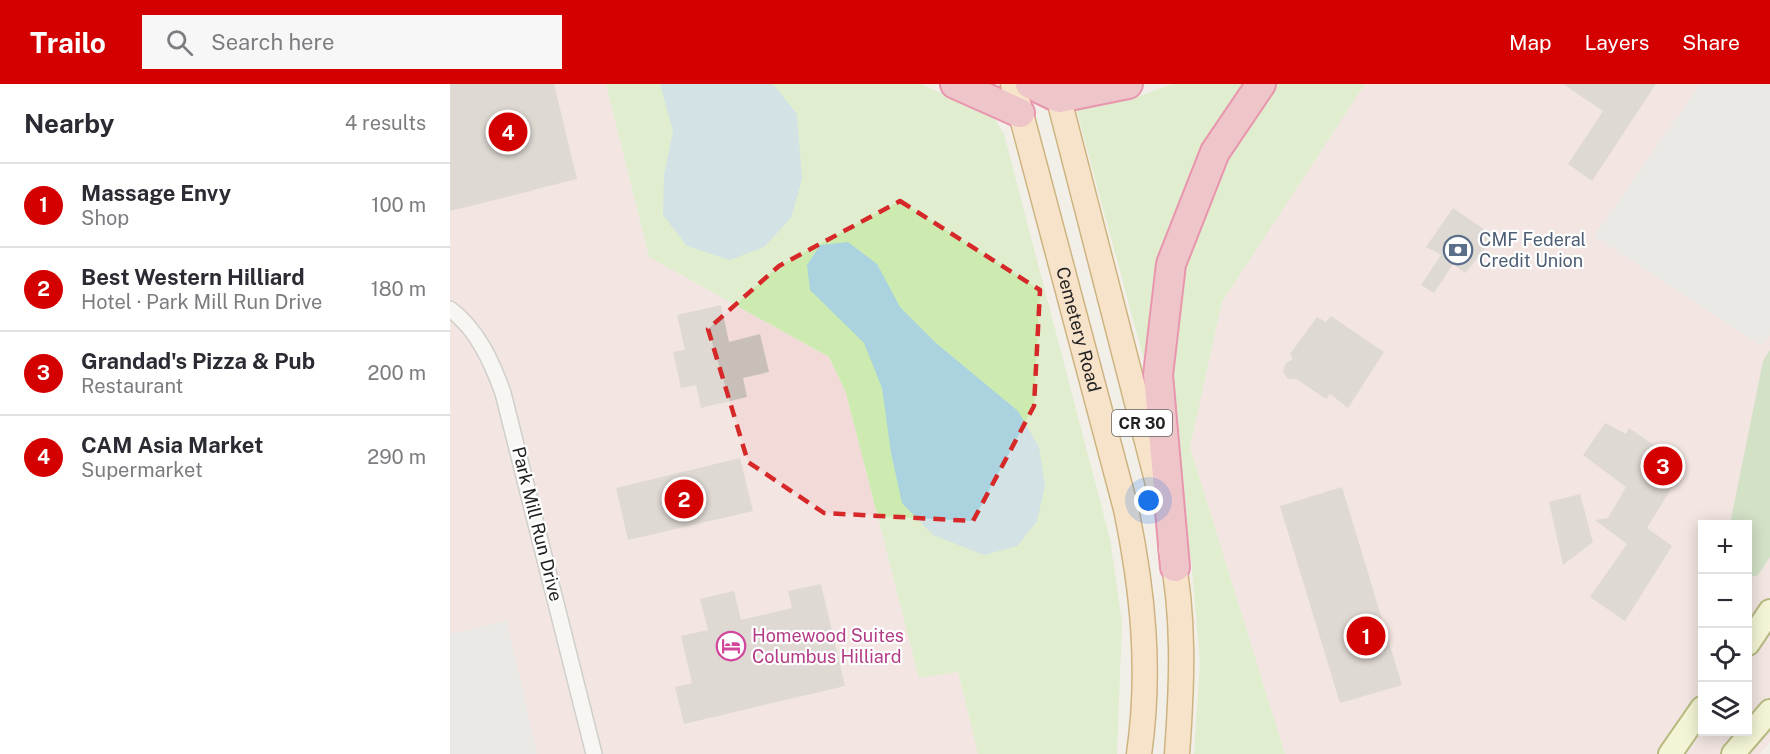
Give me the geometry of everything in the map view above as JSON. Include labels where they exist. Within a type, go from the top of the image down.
[{"type":"highway","points":[[955,84],[1020,113]]},
{"type":"highway","points":[[1030,84],[1057,91],[1128,84]]},
{"type":"highway","points":[[1175,567],[1158,375],[1172,264],[1215,152],[1261,84]]},
{"type":"main road","name":"Cemetery Road","points":[[1013,84],[1126,509],[1136,557],[1146,643],[1144,724],[1139,754]]},
{"type":"main road","name":"CR 30","points":[[1057,91],[1162,503],[1175,567],[1181,618],[1182,680],[1177,754]]},
{"type":"main road","points":[[1752,638],[1770,611]]},
{"type":"main road","points":[[1733,754],[1770,711]]},
{"type":"main road","points":[[1670,754],[1698,714]]},
{"type":"street","name":"Park Mill Run Drive","points":[[450,309],[474,334],[492,363],[503,393],[594,754]]},
{"type":"highlighted area","points":[[900,201],[1040,290],[1034,406],[973,521],[824,513],[748,462],[708,329],[779,266]]},
{"type":"shaded area","points":[[450,84],[606,84],[649,257],[829,357],[846,393],[919,678],[958,672],[978,754],[450,754]]},
{"type":"shaded area","points":[[1365,84],[1770,84],[1770,742],[1760,754],[1285,754],[1190,447],[1222,302]]},
{"type":"shaded area","points":[[1700,84],[1770,84],[1770,334],[1761,346],[1594,236]]},
{"type":"shaded area","points":[[507,621],[537,754],[450,754],[450,634]]},
{"type":"green space","points":[[606,84],[921,84],[994,118],[1004,134],[1110,539],[1122,623],[1117,754],[978,754],[958,672],[919,678],[846,393],[829,357],[649,257]]},
{"type":"green space","points":[[1173,84],[1255,84],[1149,360],[1144,360],[1076,108],[1131,99]]},
{"type":"green space","points":[[1273,84],[1365,84],[1222,302],[1190,447],[1285,754],[1194,754],[1200,662],[1191,558],[1167,404],[1187,250],[1214,181]]},
{"type":"green space","points":[[1770,350],[1770,557],[1758,575],[1752,577],[1752,520],[1731,520],[1763,361]]},
{"type":"water","points":[[660,84],[773,84],[797,114],[802,179],[791,218],[764,247],[730,260],[687,246],[663,215],[664,175],[673,131]]},
{"type":"water","points":[[848,242],[877,264],[900,307],[936,343],[1018,411],[1039,447],[1045,486],[1037,521],[1017,546],[984,555],[933,535],[902,503],[891,453],[882,388],[864,343],[810,290],[807,265],[820,245]]},
{"type":"building","points":[[450,84],[554,84],[577,179],[450,211]]},
{"type":"building","points":[[1563,84],[1656,84],[1592,181],[1568,164],[1603,111]]},
{"type":"building","name":"CMF Federal Credit Union","points":[[1453,208],[1491,234],[1487,241],[1490,243],[1465,273],[1453,264],[1434,293],[1421,285],[1441,255],[1426,247]]},
{"type":"building","points":[[721,305],[729,342],[760,334],[769,372],[743,378],[747,397],[701,408],[696,385],[681,388],[673,352],[685,350],[677,315]]},
{"type":"building","points":[[1331,316],[1384,352],[1348,408],[1330,394],[1326,399],[1296,379],[1288,379],[1283,372],[1286,363],[1293,359],[1290,354],[1317,317],[1326,322]]},
{"type":"building","points":[[1605,423],[1626,434],[1629,428],[1685,466],[1647,528],[1672,546],[1625,621],[1590,597],[1627,544],[1595,520],[1608,518],[1626,487],[1583,455]]},
{"type":"building","points":[[740,458],[753,511],[628,540],[616,488]]},
{"type":"building","points":[[1342,487],[1402,685],[1340,703],[1280,506]]},
{"type":"building","points":[[1580,494],[1593,542],[1563,565],[1549,502]]},
{"type":"building","name":"Homewood Suites Columbus Hilliard","points":[[821,584],[845,686],[684,724],[675,687],[692,683],[681,636],[708,630],[700,599],[734,591],[741,620],[792,608],[788,591]]},
{"type":"place","name":"CAM Asia Market","points":[[508,132]]},
{"type":"place","name":"CMF Federal Credit Union","points":[[1458,250]]},
{"type":"place","name":"Grandad's Pizza & Pub","points":[[1663,466]]},
{"type":"place","name":"Best Western Hilliard","points":[[684,499]]},
{"type":"place","name":"Massage Envy","points":[[1366,636]]},
{"type":"place","name":"Homewood Suites Columbus Hilliard","points":[[731,646]]}]
